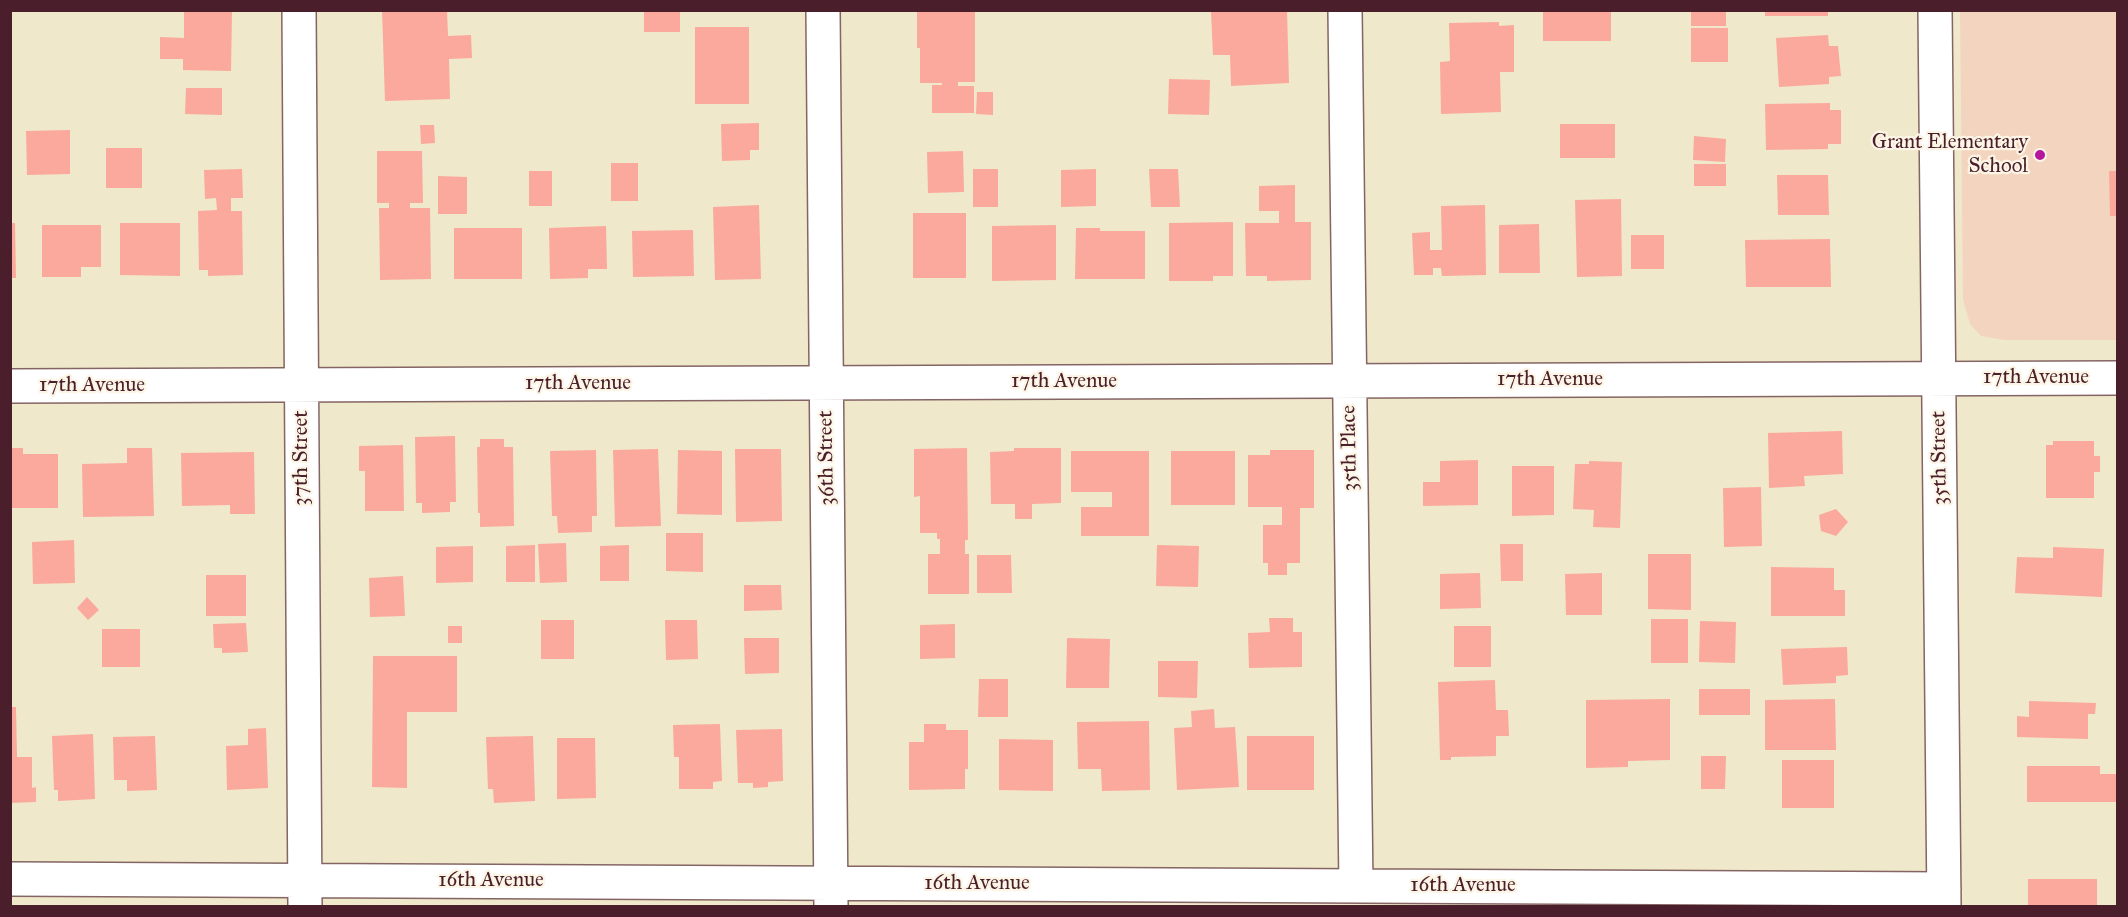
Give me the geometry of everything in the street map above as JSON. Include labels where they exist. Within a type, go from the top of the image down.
[{"type":"street","name":"37th Street","points":[[299,10],[305,894]]},
{"type":"street","name":"36th Street","points":[[823,10],[831,895]]},
{"type":"street","name":"35th Place","points":[[1345,10],[1356,886]]},
{"type":"street","name":"35th Street","points":[[1935,10],[1944,898]]},
{"type":"street","name":"17th Avenue","points":[[10,386],[2118,378]]},
{"type":"street","name":"16th Avenue","points":[[10,879],[305,894],[831,895],[1356,886],[1944,898]]},
{"type":"shaded area","name":"Grant Elementary School","points":[[1960,11],[2117,11],[2117,340],[2005,340],[1981,336],[1970,324],[1963,299]]},
{"type":"building","points":[[382,10],[447,10],[448,36],[471,35],[472,58],[449,59],[450,99],[385,101]]},
{"type":"building","points":[[644,10],[680,10],[680,32],[644,32]]},
{"type":"building","points":[[1287,10],[1289,83],[1231,86],[1230,55],[1213,55],[1211,12]]},
{"type":"building","points":[[1543,10],[1611,10],[1611,41],[1543,41]]},
{"type":"building","points":[[1691,10],[1726,10],[1726,26],[1691,26]]},
{"type":"building","points":[[1765,10],[1828,10],[1828,16],[1765,16]]},
{"type":"building","points":[[184,11],[232,12],[231,71],[183,70],[183,59],[160,59],[160,37],[184,38]]},
{"type":"building","points":[[917,11],[975,11],[975,82],[958,82],[958,86],[974,86],[974,113],[932,113],[932,85],[942,85],[942,83],[920,83]]},
{"type":"building","points":[[1499,22],[1499,26],[1514,25],[1514,72],[1500,72],[1501,112],[1441,114],[1440,62],[1450,61],[1449,23]]},
{"type":"building","points":[[695,27],[749,27],[749,104],[695,104]]},
{"type":"building","points":[[1691,28],[1728,28],[1728,62],[1691,62]]},
{"type":"building","points":[[1828,35],[1829,46],[1838,46],[1841,76],[1829,77],[1829,84],[1779,87],[1776,38]]},
{"type":"building","points":[[1169,79],[1210,80],[1209,115],[1168,114]]},
{"type":"building","points":[[186,88],[222,88],[222,115],[185,114]]},
{"type":"building","points":[[977,92],[993,92],[993,115],[976,114]]},
{"type":"building","points":[[1830,103],[1830,110],[1841,110],[1841,144],[1828,144],[1828,149],[1766,150],[1765,104]]},
{"type":"building","points":[[759,123],[759,150],[750,150],[750,160],[722,161],[721,124]]},
{"type":"building","points":[[1560,124],[1615,124],[1615,158],[1560,158]]},
{"type":"building","points":[[420,125],[434,125],[435,143],[421,144]]},
{"type":"building","points":[[70,130],[70,174],[27,175],[26,131]]},
{"type":"building","points":[[1694,136],[1726,139],[1725,162],[1693,160]]},
{"type":"building","points":[[106,148],[142,148],[142,188],[106,188]]},
{"type":"building","points":[[377,151],[422,151],[423,203],[410,203],[410,208],[430,208],[431,279],[380,280],[379,208],[389,208],[389,203],[377,203]]},
{"type":"building","points":[[963,151],[964,192],[928,193],[927,152]]},
{"type":"building","points":[[611,163],[638,163],[638,201],[611,201]]},
{"type":"building","points":[[1694,164],[1726,164],[1726,186],[1694,186]]},
{"type":"building","points":[[242,169],[243,198],[231,198],[231,211],[242,211],[243,275],[208,276],[208,270],[199,270],[198,211],[217,210],[216,198],[205,199],[204,170]]},
{"type":"building","points":[[973,169],[998,169],[998,207],[973,207]]},
{"type":"building","points":[[1096,169],[1096,206],[1061,207],[1061,170]]},
{"type":"building","points":[[1149,169],[1178,169],[1180,207],[1151,207]]},
{"type":"building","points":[[529,171],[552,171],[552,206],[529,206]]},
{"type":"building","points":[[2109,171],[2118,171],[2118,216],[2110,216]]},
{"type":"building","points":[[1777,175],[1828,175],[1829,215],[1778,215]]},
{"type":"building","points":[[438,176],[467,177],[467,214],[438,214]]},
{"type":"building","points":[[1295,185],[1295,222],[1311,222],[1311,280],[1267,281],[1267,276],[1246,276],[1245,223],[1279,223],[1279,211],[1259,211],[1259,186]]},
{"type":"building","points":[[1621,199],[1622,276],[1577,277],[1575,200]]},
{"type":"building","points":[[759,205],[761,279],[715,280],[713,207]]},
{"type":"building","points":[[1485,205],[1486,275],[1442,276],[1441,268],[1433,268],[1433,275],[1414,275],[1412,233],[1430,232],[1430,250],[1442,250],[1441,206]]},
{"type":"building","points":[[913,213],[966,213],[966,278],[913,278]]},
{"type":"building","points":[[1233,222],[1233,276],[1213,276],[1213,281],[1169,281],[1169,223]]},
{"type":"building","points":[[10,223],[15,223],[16,278],[10,278]]},
{"type":"building","points":[[120,223],[180,223],[180,276],[120,275]]},
{"type":"building","points":[[1539,224],[1540,273],[1499,273],[1499,225]]},
{"type":"building","points":[[42,225],[101,225],[101,267],[81,267],[81,277],[42,277]]},
{"type":"building","points":[[1056,225],[1056,280],[992,281],[992,226]]},
{"type":"building","points":[[606,226],[607,269],[588,269],[588,278],[550,279],[549,228]]},
{"type":"building","points":[[454,228],[522,228],[522,279],[454,279]]},
{"type":"building","points":[[1076,228],[1100,228],[1100,231],[1145,231],[1145,279],[1075,279]]},
{"type":"building","points":[[693,230],[694,276],[633,277],[632,231]]},
{"type":"building","points":[[1631,235],[1664,235],[1664,269],[1631,269]]},
{"type":"building","points":[[1830,239],[1831,287],[1746,287],[1745,240]]},
{"type":"building","points":[[1842,431],[1843,474],[1804,476],[1805,486],[1769,488],[1768,433]]},
{"type":"building","points":[[455,436],[456,502],[450,502],[450,512],[422,513],[422,503],[416,503],[415,437]]},
{"type":"building","points":[[480,439],[504,439],[504,447],[513,447],[514,526],[480,527],[477,447],[480,447]]},
{"type":"building","points":[[2053,441],[2094,441],[2094,456],[2100,456],[2100,472],[2094,472],[2094,498],[2046,498],[2046,445],[2053,445]]},
{"type":"building","points":[[403,445],[404,511],[365,511],[365,471],[359,471],[359,446]]},
{"type":"building","points":[[10,448],[23,448],[23,454],[58,454],[58,508],[10,508]]},
{"type":"building","points":[[127,448],[152,448],[154,516],[83,517],[82,464],[127,463]]},
{"type":"building","points":[[967,448],[968,540],[965,540],[965,554],[969,554],[969,594],[928,594],[928,554],[940,554],[940,539],[937,539],[937,533],[920,533],[920,496],[914,497],[914,449]]},
{"type":"building","points":[[1014,448],[1061,448],[1061,503],[1032,504],[1032,519],[1015,519],[1015,504],[991,504],[990,452],[1014,451]]},
{"type":"building","points":[[658,449],[661,526],[615,527],[613,450]]},
{"type":"building","points":[[735,449],[781,449],[782,521],[736,522]]},
{"type":"building","points":[[596,450],[597,516],[592,516],[592,532],[558,533],[557,516],[552,516],[550,451]]},
{"type":"building","points":[[678,450],[722,451],[722,515],[677,514]]},
{"type":"building","points":[[1270,450],[1314,450],[1314,508],[1300,508],[1300,563],[1287,563],[1287,575],[1268,575],[1268,563],[1263,563],[1263,525],[1282,525],[1282,507],[1248,507],[1248,455],[1270,455]]},
{"type":"building","points":[[1071,451],[1149,451],[1149,536],[1081,536],[1081,507],[1112,507],[1112,492],[1071,492]]},
{"type":"building","points":[[1171,451],[1235,451],[1235,505],[1171,505]]},
{"type":"building","points":[[254,452],[255,514],[230,514],[230,505],[182,506],[181,453]]},
{"type":"building","points":[[1478,460],[1478,505],[1423,506],[1423,482],[1440,482],[1440,461]]},
{"type":"building","points":[[1589,461],[1622,462],[1620,528],[1593,527],[1594,510],[1573,509],[1575,464],[1589,464]]},
{"type":"building","points":[[1512,466],[1554,466],[1554,515],[1512,516]]},
{"type":"building","points":[[1761,487],[1762,546],[1724,547],[1723,488]]},
{"type":"building","points":[[1836,509],[1848,522],[1836,536],[1821,531],[1819,515]]},
{"type":"building","points":[[666,533],[703,533],[703,572],[666,571]]},
{"type":"building","points":[[74,540],[75,583],[33,584],[32,542]]},
{"type":"building","points":[[566,543],[567,582],[540,583],[538,544]]},
{"type":"building","points":[[1500,544],[1523,544],[1523,581],[1501,581]]},
{"type":"building","points":[[535,545],[535,582],[506,582],[506,546]]},
{"type":"building","points":[[629,545],[629,581],[600,581],[600,546]]},
{"type":"building","points":[[1157,545],[1199,546],[1198,587],[1156,586]]},
{"type":"building","points":[[473,546],[473,582],[436,583],[436,547]]},
{"type":"building","points":[[2053,547],[2104,549],[2102,597],[2015,593],[2017,557],[2053,558]]},
{"type":"building","points":[[1648,554],[1691,554],[1691,610],[1648,609]]},
{"type":"building","points":[[977,555],[1011,555],[1012,593],[977,593]]},
{"type":"building","points":[[1771,567],[1834,568],[1834,590],[1845,590],[1845,616],[1771,616]]},
{"type":"building","points":[[1480,573],[1481,608],[1440,609],[1440,574]]},
{"type":"building","points":[[1602,573],[1602,615],[1566,615],[1565,574]]},
{"type":"building","points":[[206,575],[246,575],[246,616],[206,616]]},
{"type":"building","points":[[403,576],[405,616],[370,617],[369,578]]},
{"type":"building","points":[[744,585],[781,585],[782,610],[744,611]]},
{"type":"building","points":[[87,597],[99,610],[88,620],[77,608]]},
{"type":"building","points":[[1269,618],[1293,618],[1293,632],[1302,632],[1302,667],[1249,668],[1248,633],[1270,632]]},
{"type":"building","points":[[1651,619],[1688,619],[1688,663],[1651,663]]},
{"type":"building","points":[[541,620],[574,620],[574,659],[541,659]]},
{"type":"building","points":[[665,620],[697,620],[698,659],[666,660]]},
{"type":"building","points":[[1700,621],[1736,622],[1735,663],[1699,662]]},
{"type":"building","points":[[246,623],[248,652],[222,653],[222,648],[214,648],[213,624]]},
{"type":"building","points":[[955,624],[955,658],[920,659],[920,625]]},
{"type":"building","points":[[448,626],[462,626],[462,643],[448,643]]},
{"type":"building","points":[[1454,626],[1491,626],[1491,667],[1454,667]]},
{"type":"building","points":[[102,629],[140,629],[140,667],[102,667]]},
{"type":"building","points":[[744,638],[779,638],[779,673],[745,674]]},
{"type":"building","points":[[1067,638],[1110,639],[1109,688],[1066,688]]},
{"type":"building","points":[[1847,647],[1848,675],[1836,676],[1836,683],[1783,685],[1781,649]]},
{"type":"building","points":[[373,656],[457,656],[457,712],[407,712],[407,788],[372,787]]},
{"type":"building","points":[[1158,661],[1198,661],[1197,698],[1158,697]]},
{"type":"building","points":[[979,679],[1008,679],[1008,717],[978,717]]},
{"type":"building","points":[[1495,680],[1496,710],[1508,710],[1509,736],[1496,736],[1496,756],[1451,757],[1451,760],[1440,760],[1438,682]]},
{"type":"building","points":[[1699,689],[1750,689],[1750,715],[1699,715]]},
{"type":"building","points":[[1670,699],[1670,760],[1628,761],[1628,767],[1586,768],[1586,700]]},
{"type":"building","points":[[1835,699],[1836,750],[1765,750],[1765,700]]},
{"type":"building","points":[[2029,701],[2096,703],[2095,714],[2088,714],[2088,739],[2017,737],[2017,716],[2029,717]]},
{"type":"building","points":[[10,707],[16,707],[17,757],[32,757],[32,788],[36,787],[36,802],[10,803]]},
{"type":"building","points":[[1214,709],[1215,728],[1235,727],[1239,787],[1177,790],[1174,728],[1192,727],[1191,711]]},
{"type":"building","points":[[1149,721],[1150,790],[1102,791],[1101,769],[1078,769],[1077,722]]},
{"type":"building","points":[[720,724],[722,781],[713,782],[713,789],[679,789],[679,757],[674,757],[673,725]]},
{"type":"building","points":[[924,724],[946,724],[946,730],[968,730],[968,769],[965,769],[965,789],[909,790],[909,742],[924,742]]},
{"type":"building","points":[[266,728],[268,788],[227,790],[226,746],[248,745],[248,729]]},
{"type":"building","points":[[782,729],[783,781],[768,782],[768,787],[753,788],[753,783],[738,783],[736,730]]},
{"type":"building","points":[[93,734],[95,799],[58,801],[58,790],[54,790],[52,736]]},
{"type":"building","points":[[155,736],[157,790],[127,791],[127,780],[114,780],[113,737]]},
{"type":"building","points":[[533,736],[535,801],[494,803],[493,789],[488,789],[486,737]]},
{"type":"building","points":[[1247,736],[1314,736],[1314,790],[1247,790]]},
{"type":"building","points":[[557,738],[595,738],[596,798],[557,799]]},
{"type":"building","points":[[999,739],[1053,740],[1053,791],[999,790]]},
{"type":"building","points":[[1701,756],[1726,756],[1725,789],[1701,789]]},
{"type":"building","points":[[1782,760],[1834,760],[1834,808],[1782,808]]},
{"type":"building","points":[[2027,766],[2100,766],[2100,774],[2118,774],[2118,802],[2027,802]]},
{"type":"building","points":[[2028,879],[2097,879],[2097,906],[2028,906]]},
{"type":"place","name":"Grant Elementary School","points":[[2040,155]]}]
